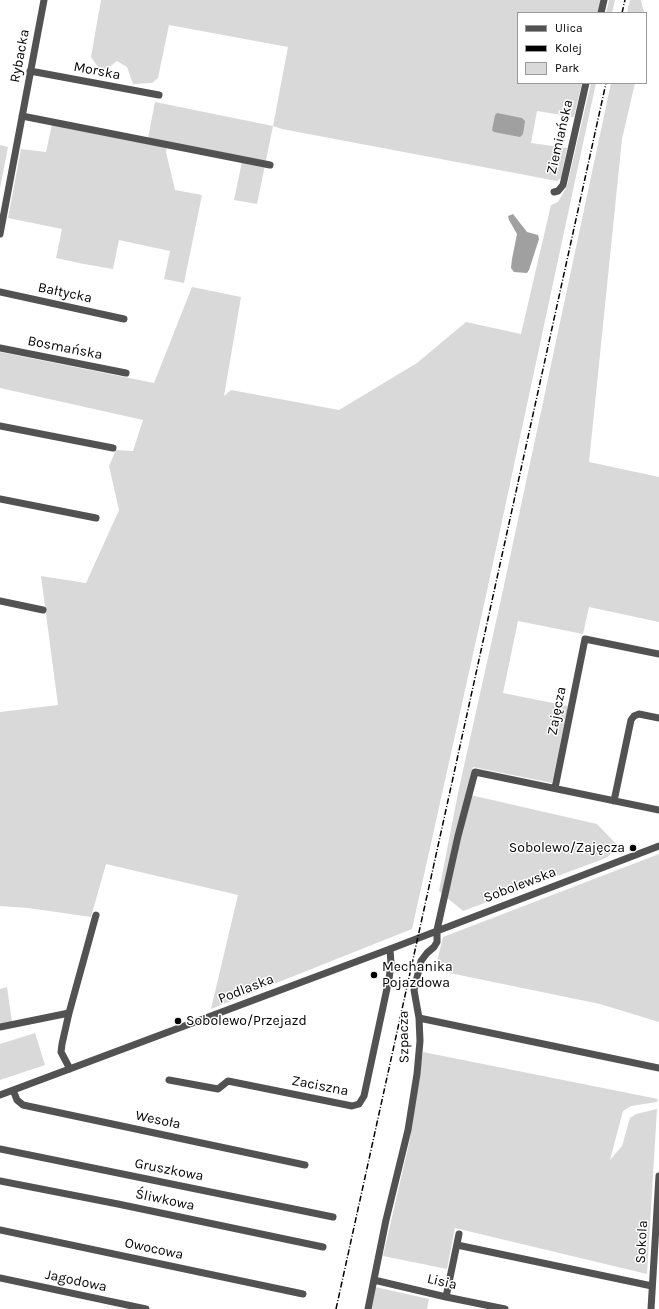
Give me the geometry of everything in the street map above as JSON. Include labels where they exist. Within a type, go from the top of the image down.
[{"type":"street","name":"Rybacka","points":[[0,234],[44,0]]},
{"type":"street","points":[[601,12],[604,0]]},
{"type":"street","name":"Morska","points":[[30,71],[159,95]]},
{"type":"street","name":"Ziemiańska","points":[[554,192],[558,191],[563,186],[586,84]]},
{"type":"street","points":[[22,116],[270,165]]},
{"type":"street","name":"Bałtycka","points":[[0,292],[124,319]]},
{"type":"street","name":"Bosmańska","points":[[0,348],[126,373]]},
{"type":"street","points":[[0,426],[113,448]]},
{"type":"street","points":[[0,498],[96,518]]},
{"type":"street","points":[[0,601],[44,610]]},
{"type":"street","name":"Zajęcza","points":[[555,788],[585,639],[659,654]]},
{"type":"street","points":[[614,801],[631,720],[634,716],[639,714],[659,718]]},
{"type":"street","name":"Szpacza","points":[[368,1309],[386,1220],[408,1130],[417,1074],[420,1040],[419,1018],[414,990],[421,961],[426,953],[434,947],[437,942],[437,930],[458,836],[475,772],[555,788]]},
{"type":"street","points":[[555,788],[659,810]]},
{"type":"street","name":"Sobolewska","points":[[390,949],[659,846]]},
{"type":"street","points":[[70,1070],[61,1052],[69,1013],[96,915]]},
{"type":"street","name":"Podlaska","points":[[0,1095],[390,949]]},
{"type":"street","name":"Zaciszna","points":[[169,1080],[218,1089],[228,1081],[352,1106],[359,1104],[364,1096],[389,979],[391,964],[390,949]]},
{"type":"street","points":[[0,1027],[69,1013]]},
{"type":"street","points":[[419,1018],[659,1068]]},
{"type":"street","name":"Wesoła","points":[[13,1090],[17,1100],[23,1105],[305,1165]]},
{"type":"street","name":"Gruszkowa","points":[[0,1149],[333,1217]]},
{"type":"street","name":"Sokola","points":[[651,1309],[659,1176]]},
{"type":"street","name":"Śliwkowa","points":[[0,1181],[324,1247]]},
{"type":"street","name":"Owocowa","points":[[0,1230],[303,1294]]},
{"type":"street","points":[[446,1297],[459,1234]]},
{"type":"street","points":[[457,1245],[652,1286]]},
{"type":"street","name":"Jagodowa","points":[[0,1278],[146,1309]]},
{"type":"street","name":"Lisia","points":[[374,1280],[505,1309]]},
{"type":"green space","points":[[101,0],[601,0],[598,12],[517,12],[517,84],[582,84],[574,117],[537,111],[531,143],[567,148],[561,178],[557,181],[282,129],[273,126],[288,47],[169,25],[158,78],[152,83],[133,84],[127,67],[117,61],[107,69],[98,67],[91,57]]},
{"type":"green space","points":[[609,0],[615,0],[612,12],[606,12]]},
{"type":"green space","points":[[630,0],[641,0],[644,12],[627,12]]},
{"type":"green space","points":[[591,84],[596,84],[487,591],[412,929],[211,1009],[238,895],[106,864],[91,917],[28,908],[0,906],[0,712],[58,705],[41,576],[86,583],[119,510],[109,466],[116,450],[133,451],[143,420],[0,388],[0,352],[154,383],[192,287],[241,297],[224,396],[231,390],[339,410],[417,363],[466,322],[521,334],[551,205],[558,202],[567,186]]},
{"type":"green space","points":[[611,84],[635,84],[622,139],[589,462],[659,477],[659,622],[589,607],[583,634],[518,621],[503,693],[568,706],[552,783],[473,767],[466,794],[597,824],[619,847],[606,858],[463,911],[439,891],[458,793],[503,590]]},
{"type":"green space","points":[[155,102],[273,126],[257,204],[234,200],[243,157],[168,143],[166,152],[175,190],[202,195],[184,283],[164,279],[170,251],[119,240],[113,269],[84,264],[56,258],[62,229],[8,218],[21,149],[46,152],[53,120],[148,138]]},
{"type":"green space","points":[[0,145],[8,147],[0,188]]},
{"type":"green space","points":[[659,854],[659,1022],[600,1004],[435,970],[443,937]]},
{"type":"green space","points":[[7,987],[12,1022],[0,1025],[0,989]]},
{"type":"green space","points":[[35,1033],[45,1065],[0,1080],[0,1044]]},
{"type":"green space","points":[[423,1052],[658,1099],[657,1102],[631,1106],[623,1111],[610,1160],[622,1146],[630,1118],[636,1114],[657,1109],[647,1274],[455,1228],[447,1269],[383,1256],[410,1139]]},
{"type":"green space","points":[[375,1287],[429,1299],[427,1309],[371,1309]]},
{"type":"shaded area","points":[[497,113],[522,118],[525,121],[523,134],[520,137],[494,132],[492,130],[495,115]]},
{"type":"shaded area","points":[[513,214],[527,232],[538,235],[539,239],[527,273],[514,272],[511,268],[517,234],[508,216]]},
{"type":"railway","points":[[622,12],[625,0]]},
{"type":"railway","points":[[336,1309],[606,84]]},
{"type":"place","name":"Sobolewo/Zajęcza","points":[[633,848]]},
{"type":"place","name":"Mechanika Pojazdowa","points":[[374,975]]},
{"type":"place","name":"Sobolewo/Przejazd","points":[[178,1021]]}]
